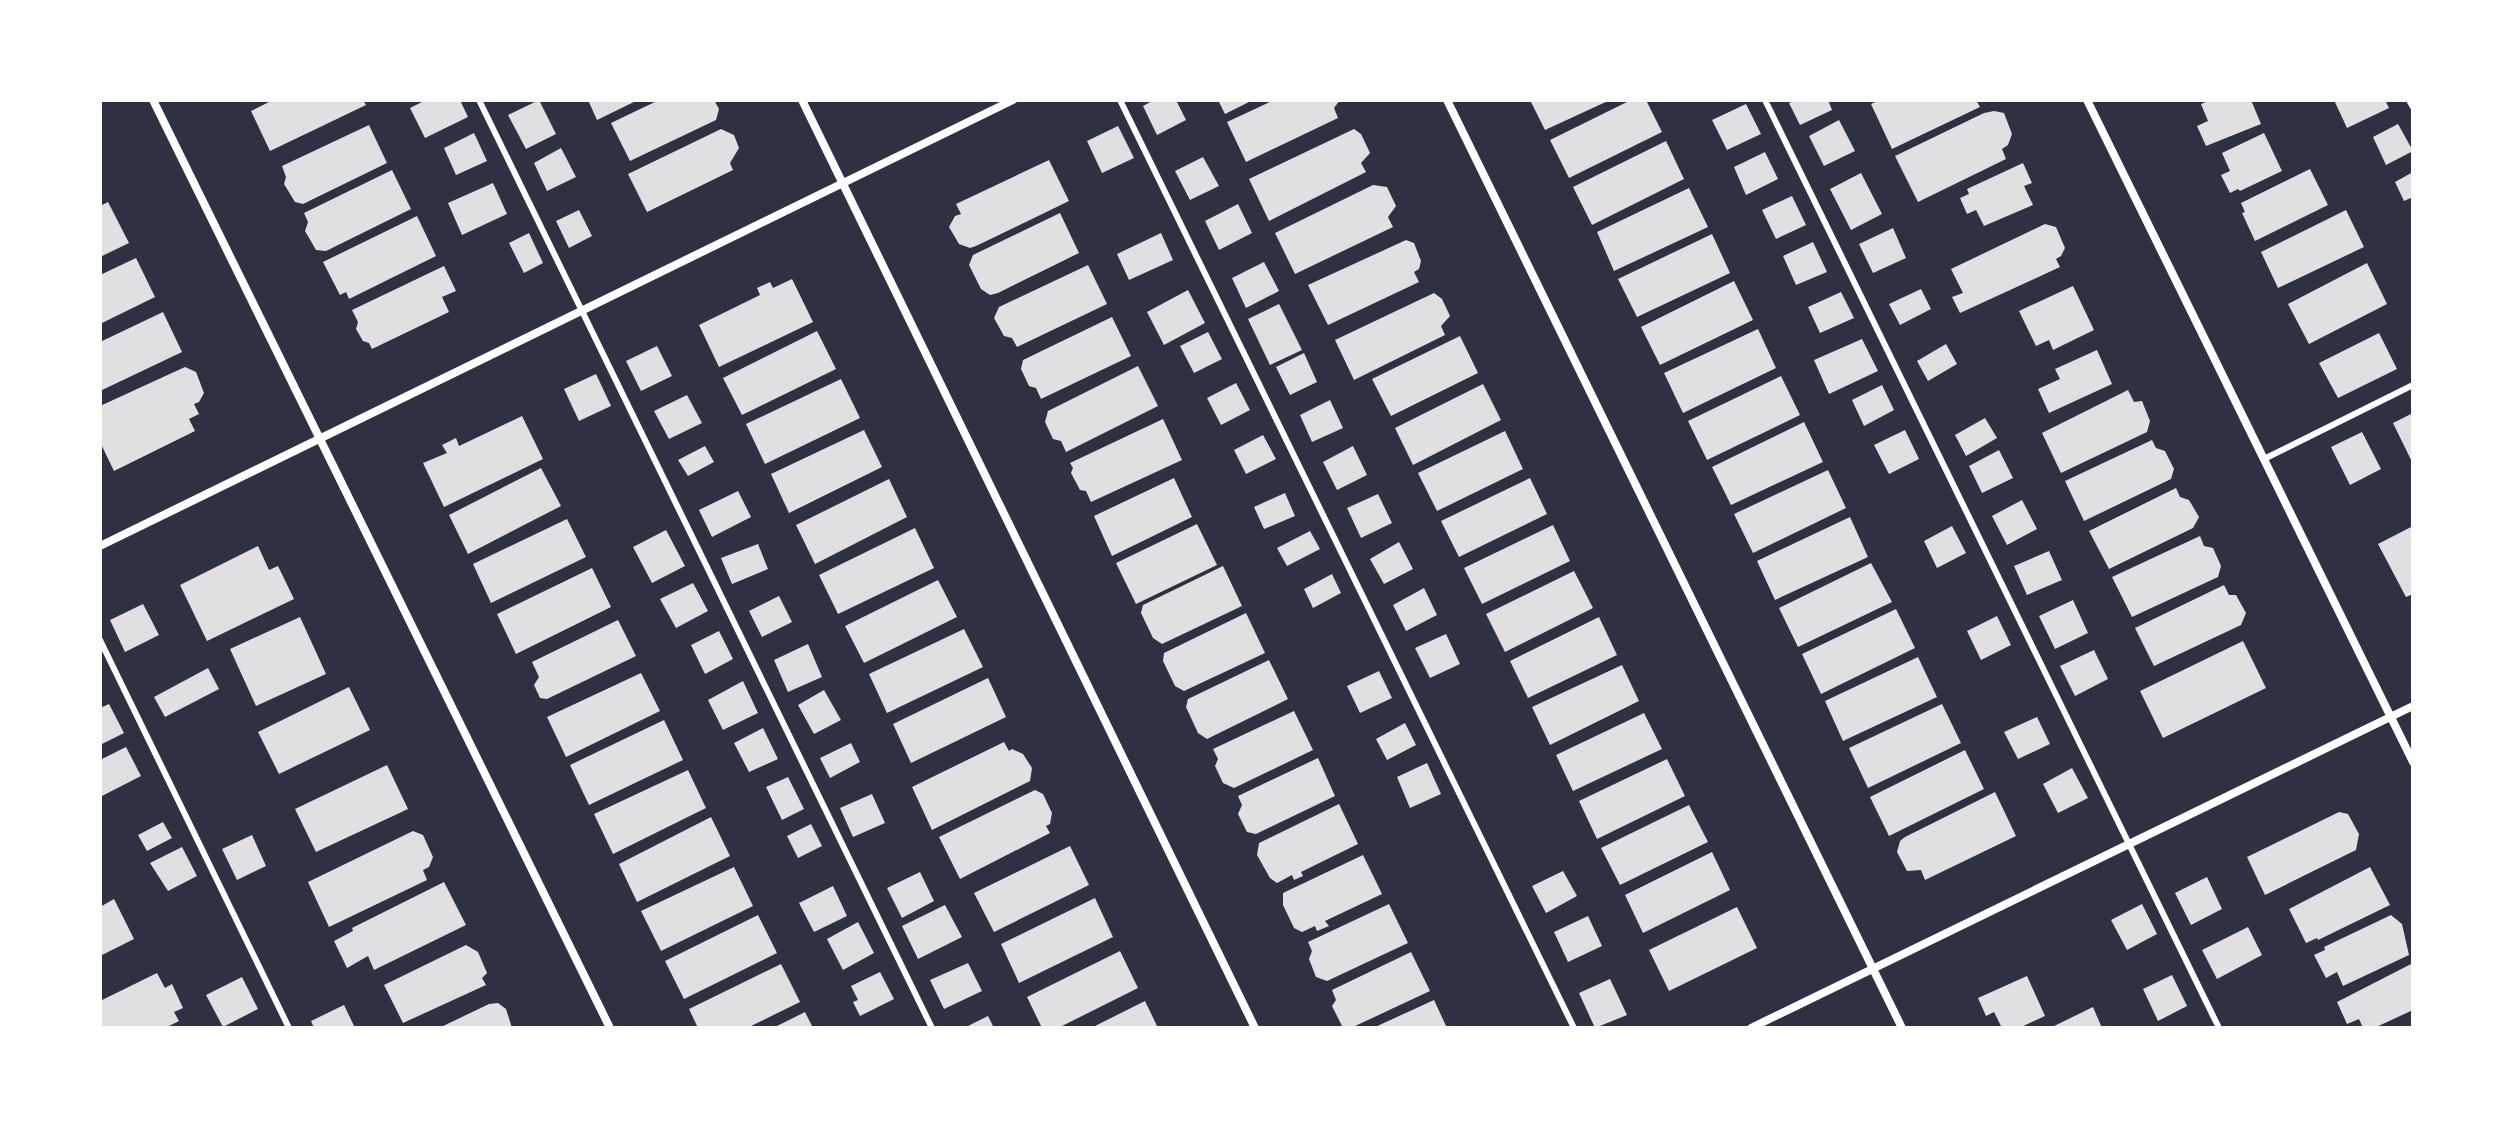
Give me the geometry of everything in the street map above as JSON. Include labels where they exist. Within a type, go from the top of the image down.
[{"type":"street","points":[[153,100],[610,1028]]},
{"type":"street","points":[[802,100],[1255,1028]]},
{"type":"street","points":[[100,546],[1013,100]]},
{"type":"street","points":[[1447,100],[1902,1028]]},
{"type":"street","points":[[2087,100],[2413,762]]},
{"type":"street","points":[[1751,1028],[2413,706]]},
{"type":"lane","points":[[479,100],[932,1028]]},
{"type":"lane","points":[[1120,100],[1574,1028]]},
{"type":"lane","points":[[1765,100],[2219,1028]]},
{"type":"lane","points":[[2409,100],[2413,107]]},
{"type":"lane","points":[[2264,459],[2413,385]]},
{"type":"lane","points":[[100,640],[289,1028]]},
{"type":"building","points":[[273,100],[363,100],[366,105],[270,151],[251,111]]},
{"type":"building","points":[[426,100],[460,100],[468,117],[425,138],[410,108]]},
{"type":"building","points":[[539,100],[556,134],[526,149],[508,115]]},
{"type":"building","points":[[588,100],[638,100],[597,120]]},
{"type":"building","points":[[659,100],[714,100],[719,109],[716,120],[630,161],[611,123]]},
{"type":"building","points":[[1154,100],[1176,100],[1186,120],[1157,135],[1143,106]]},
{"type":"building","points":[[1218,100],[1253,100],[1225,114]]},
{"type":"building","points":[[1274,100],[1340,100],[1334,108],[1338,118],[1246,162],[1227,122]]},
{"type":"building","points":[[1530,100],[1610,100],[1545,130]]},
{"type":"building","points":[[1631,100],[1646,100],[1662,132],[1569,178],[1550,140]]},
{"type":"building","points":[[1796,100],[1828,100],[1832,110],[1800,125],[1789,103]]},
{"type":"building","points":[[1880,100],[1976,100],[1980,107],[1892,149],[1871,104]]},
{"type":"building","points":[[2211,100],[2251,100],[2261,124],[2206,146],[2197,126],[2208,121],[2201,104]]},
{"type":"building","points":[[2334,100],[2385,100],[2389,108],[2347,128]]},
{"type":"building","points":[[1746,104],[1761,134],[1727,150],[1712,120]]},
{"type":"building","points":[[1994,111],[2004,113],[2012,134],[2008,145],[2002,149],[2006,159],[1918,202],[1895,156]]},
{"type":"building","points":[[1839,120],[1855,151],[1824,166],[1809,136]]},
{"type":"building","points":[[2398,124],[2413,151],[2386,165],[2373,137]]},
{"type":"building","points":[[369,125],[387,163],[303,204],[295,202],[284,184],[286,177],[282,166]]},
{"type":"building","points":[[1118,126],[1134,158],[1102,173],[1087,141]]},
{"type":"building","points":[[721,129],[734,135],[739,148],[730,163],[733,170],[647,212],[628,174]]},
{"type":"building","points":[[1354,129],[1361,134],[1370,153],[1361,163],[1366,172],[1269,221],[1249,179]]},
{"type":"building","points":[[474,133],[487,161],[456,175],[444,148]]},
{"type":"building","points":[[2264,133],[2282,171],[2230,193],[2221,175],[2230,171],[2222,153]]},
{"type":"building","points":[[1666,141],[1684,179],[1592,225],[1573,187]]},
{"type":"building","points":[[561,148],[576,177],[547,191],[534,163]]},
{"type":"building","points":[[1765,152],[1778,179],[1746,195],[1734,167]]},
{"type":"building","points":[[1203,157],[1219,186],[1190,200],[1175,171]]},
{"type":"building","points":[[1049,160],[1069,201],[976,246],[970,248],[959,244],[949,227],[955,216],[961,214],[956,204]]},
{"type":"building","points":[[2023,163],[2032,183],[2024,186],[2033,205],[1984,226],[1976,210],[1967,214],[1960,198],[1969,194],[1967,189]]},
{"type":"building","points":[[2310,169],[2328,205],[2255,241],[2242,213],[2245,212],[2241,203]]},
{"type":"building","points":[[392,170],[411,209],[326,251],[316,250],[305,231],[308,222],[304,213]]},
{"type":"building","points":[[2413,172],[2413,197],[2404,201],[2395,182]]},
{"type":"building","points":[[1861,173],[1882,214],[1851,230],[1830,189]]},
{"type":"building","points":[[493,183],[507,214],[462,235],[448,203]]},
{"type":"building","points":[[1373,185],[1387,187],[1396,206],[1388,217],[1393,227],[1295,274],[1275,233]]},
{"type":"building","points":[[1689,188],[1708,227],[1614,271],[1597,232]]},
{"type":"building","points":[[1792,196],[1806,225],[1776,239],[1762,210]]},
{"type":"building","points":[[108,202],[129,243],[100,257],[100,206]]},
{"type":"building","points":[[1238,204],[1252,233],[1219,250],[1205,221]]},
{"type":"building","points":[[579,210],[592,236],[569,248],[556,221]]},
{"type":"building","points":[[2346,210],[2364,247],[2278,288],[2261,252]]},
{"type":"building","points":[[1060,213],[1079,253],[998,293],[990,295],[981,289],[969,265],[973,255]]},
{"type":"building","points":[[417,216],[436,256],[349,299],[346,292],[340,295],[323,262]]},
{"type":"building","points":[[2045,224],[2056,227],[2065,248],[2056,259],[2060,267],[1960,313],[1952,297],[1963,293],[1951,269]]},
{"type":"building","points":[[1893,228],[1906,258],[1873,273],[1859,244]]},
{"type":"building","points":[[529,233],[543,263],[524,273],[509,243]]},
{"type":"building","points":[[1161,233],[1173,260],[1129,280],[1117,254]]},
{"type":"building","points":[[1712,234],[1730,273],[1637,317],[1618,279]]},
{"type":"building","points":[[1406,240],[1414,243],[1421,261],[1419,269],[1414,272],[1419,282],[1328,325],[1308,285]]},
{"type":"building","points":[[1813,242],[1827,272],[1796,285],[1783,256]]},
{"type":"building","points":[[136,258],[155,297],[100,324],[100,275]]},
{"type":"building","points":[[1264,262],[1279,291],[1246,308],[1232,278]]},
{"type":"building","points":[[2367,263],[2387,304],[2309,344],[2288,304]]},
{"type":"building","points":[[1088,265],[1107,304],[1017,347],[1012,338],[1004,336],[994,318],[999,307]]},
{"type":"building","points":[[444,266],[456,291],[442,297],[449,312],[372,349],[369,343],[363,341],[356,329],[358,322],[352,310]]},
{"type":"building","points":[[792,279],[813,322],[719,367],[699,325],[760,295],[757,288],[770,282],[773,288]]},
{"type":"building","points":[[1734,281],[1753,320],[1660,365],[1641,327]]},
{"type":"building","points":[[2073,286],[2094,330],[2053,350],[2049,340],[2036,346],[2019,311]]},
{"type":"building","points":[[1921,289],[1931,309],[1900,325],[1889,304]]},
{"type":"building","points":[[1188,290],[1205,323],[1164,345],[1147,312]]},
{"type":"building","points":[[1841,292],[1854,318],[1820,333],[1808,307]]},
{"type":"building","points":[[1434,293],[1442,299],[1450,316],[1441,326],[1445,335],[1354,380],[1335,340]]},
{"type":"building","points":[[1279,304],[1302,350],[1270,365],[1248,319]]},
{"type":"building","points":[[163,312],[182,352],[100,391],[100,342]]},
{"type":"building","points":[[1112,317],[1131,356],[1041,399],[1036,388],[1029,386],[1021,369],[1023,360]]},
{"type":"building","points":[[1758,329],[1776,368],[1683,413],[1664,373]]},
{"type":"building","points":[[817,331],[836,369],[742,415],[723,378]]},
{"type":"building","points":[[1208,332],[1222,359],[1194,373],[1180,346]]},
{"type":"building","points":[[2379,333],[2397,369],[2338,398],[2319,363]]},
{"type":"building","points":[[1460,336],[1478,373],[1391,416],[1372,379]]},
{"type":"building","points":[[1862,339],[1878,371],[1829,394],[1814,360]]},
{"type":"building","points":[[1946,344],[1957,364],[1928,381],[1917,361]]},
{"type":"building","points":[[657,346],[672,376],[641,391],[626,361]]},
{"type":"building","points":[[2097,350],[2112,384],[2049,413],[2038,389],[2060,379],[2055,369]]},
{"type":"building","points":[[1304,353],[1317,382],[1290,395],[1276,367]]},
{"type":"building","points":[[1138,366],[1158,406],[1066,452],[1061,441],[1053,439],[1045,422],[1048,411]]},
{"type":"building","points":[[185,367],[196,372],[204,393],[194,404],[199,414],[189,419],[195,431],[114,471],[100,442],[100,406]]},
{"type":"building","points":[[596,374],[611,406],[579,421],[564,389]]},
{"type":"building","points":[[1781,376],[1800,415],[1707,460],[1688,421]]},
{"type":"building","points":[[841,379],[860,418],[765,464],[746,424]]},
{"type":"building","points":[[1236,383],[1250,410],[1221,425],[1207,398]]},
{"type":"building","points":[[1483,384],[1501,420],[1413,465],[1395,428]]},
{"type":"building","points":[[1882,385],[1894,410],[1864,426],[1852,400]]},
{"type":"building","points":[[2128,390],[2134,402],[2142,401],[2150,421],[2147,432],[2061,473],[2042,433]]},
{"type":"building","points":[[687,395],[702,423],[669,439],[654,411]]},
{"type":"building","points":[[1330,400],[1343,428],[1312,442],[1300,415]]},
{"type":"building","points":[[2413,413],[2413,464],[2393,423]]},
{"type":"building","points":[[522,416],[543,459],[444,507],[423,463],[447,453],[442,445],[456,438],[459,446]]},
{"type":"building","points":[[1985,418],[1997,438],[1966,456],[1955,435]]},
{"type":"building","points":[[1163,419],[1182,460],[1091,502],[1086,491],[1080,490],[1071,473],[1073,468],[1070,463]]},
{"type":"building","points":[[1804,422],[1823,462],[1731,505],[1712,467]]},
{"type":"building","points":[[864,430],[882,467],[789,513],[771,474]]},
{"type":"building","points":[[1905,430],[1919,459],[1889,474],[1874,445]]},
{"type":"building","points":[[1505,431],[1523,469],[1437,511],[1418,473]]},
{"type":"building","points":[[2362,432],[2381,469],[2350,485],[2331,447]]},
{"type":"building","points":[[1263,435],[1276,459],[1246,474],[1234,450]]},
{"type":"building","points":[[2152,440],[2156,448],[2165,451],[2174,469],[2171,479],[2084,521],[2065,481]]},
{"type":"building","points":[[705,446],[714,462],[688,476],[678,460]]},
{"type":"building","points":[[1353,446],[1367,475],[1337,490],[1323,462]]},
{"type":"building","points":[[1999,450],[2013,478],[1982,493],[1969,466]]},
{"type":"building","points":[[541,468],[561,506],[468,554],[449,515]]},
{"type":"building","points":[[1828,470],[1846,508],[1753,553],[1734,514]]},
{"type":"building","points":[[1174,478],[1192,517],[1112,556],[1094,516]]},
{"type":"building","points":[[1530,478],[1547,514],[1459,557],[1441,521]]},
{"type":"building","points":[[889,479],[907,517],[815,564],[796,525]]},
{"type":"building","points":[[2176,488],[2180,497],[2189,500],[2199,517],[2193,528],[2109,569],[2089,531]]},
{"type":"building","points":[[738,491],[751,517],[712,537],[699,510]]},
{"type":"building","points":[[1285,493],[1295,516],[1264,529],[1254,507]]},
{"type":"building","points":[[1378,494],[1392,523],[1361,538],[1347,508]]},
{"type":"building","points":[[2022,500],[2037,529],[2007,545],[1992,516]]},
{"type":"building","points":[[1850,517],[1868,557],[1775,600],[1757,561]]},
{"type":"building","points":[[567,519],[586,557],[491,603],[473,564]]},
{"type":"building","points":[[1197,524],[1217,565],[1136,604],[1116,563]]},
{"type":"building","points":[[1553,525],[1570,561],[1482,604],[1464,568]]},
{"type":"building","points":[[1952,526],[1966,553],[1937,568],[1924,541]]},
{"type":"building","points":[[2413,526],[2413,594],[2406,597],[2378,544]]},
{"type":"building","points":[[915,528],[934,568],[838,614],[819,575]]},
{"type":"building","points":[[666,530],[685,566],[652,583],[633,547]]},
{"type":"building","points":[[1310,531],[1320,549],[1287,566],[1277,548]]},
{"type":"building","points":[[2200,536],[2204,546],[2213,548],[2221,566],[2218,577],[2132,617],[2112,577]]},
{"type":"building","points":[[1399,542],[1413,569],[1384,584],[1370,559]]},
{"type":"building","points":[[758,544],[768,569],[732,584],[721,558]]},
{"type":"building","points":[[258,546],[269,570],[278,566],[294,599],[207,641],[180,585]]},
{"type":"building","points":[[2049,551],[2062,580],[2027,595],[2014,566]]},
{"type":"building","points":[[1871,563],[1892,602],[1798,647],[1779,608]]},
{"type":"building","points":[[1223,566],[1242,606],[1162,644],[1153,638],[1141,613],[1143,605]]},
{"type":"building","points":[[592,568],[611,607],[516,654],[497,614]]},
{"type":"building","points":[[1574,571],[1593,608],[1505,652],[1486,614]]},
{"type":"building","points":[[1332,574],[1341,593],[1313,608],[1304,589]]},
{"type":"building","points":[[938,580],[957,617],[864,663],[845,626]]},
{"type":"building","points":[[693,583],[708,611],[676,628],[660,599]]},
{"type":"building","points":[[2224,585],[2229,595],[2236,595],[2246,613],[2241,625],[2154,666],[2135,628]]},
{"type":"building","points":[[1424,588],[1437,615],[1406,631],[1393,605]]},
{"type":"building","points":[[779,596],[792,622],[762,637],[749,611]]},
{"type":"building","points":[[2073,600],[2088,633],[2055,649],[2039,616]]},
{"type":"building","points":[[143,604],[159,635],[125,652],[110,620]]},
{"type":"building","points":[[1896,609],[1915,648],[1821,694],[1802,654]]},
{"type":"building","points":[[1246,613],[1265,653],[1184,691],[1175,686],[1163,661],[1164,653]]},
{"type":"building","points":[[1997,616],[2011,645],[1981,660],[1967,631]]},
{"type":"building","points":[[300,617],[326,674],[256,706],[230,649]]},
{"type":"building","points":[[1599,617],[1617,655],[1528,698],[1510,661]]},
{"type":"building","points":[[618,620],[636,656],[547,699],[540,698],[534,685],[539,677],[532,662]]},
{"type":"building","points":[[964,629],[983,667],[887,713],[869,674]]},
{"type":"building","points":[[719,631],[733,659],[705,674],[691,645]]},
{"type":"building","points":[[1446,634],[1460,664],[1430,678],[1415,648]]},
{"type":"building","points":[[2243,641],[2266,688],[2163,738],[2140,691]]},
{"type":"building","points":[[808,644],[822,677],[788,692],[774,660]]},
{"type":"building","points":[[2094,650],[2108,679],[2075,696],[2060,666]]},
{"type":"building","points":[[1918,657],[1937,697],[1843,741],[1825,701]]},
{"type":"building","points":[[1269,660],[1288,699],[1207,739],[1198,733],[1186,707],[1188,699]]},
{"type":"building","points":[[1622,665],[1639,701],[1550,745],[1532,707]]},
{"type":"building","points":[[208,668],[219,689],[165,717],[154,697]]},
{"type":"building","points":[[1379,671],[1392,698],[1360,713],[1347,686]]},
{"type":"building","points":[[641,673],[660,711],[566,757],[547,717]]},
{"type":"building","points":[[988,678],[1006,717],[911,763],[893,724]]},
{"type":"building","points":[[743,681],[758,713],[723,730],[708,700]]},
{"type":"building","points":[[349,687],[370,730],[279,774],[258,732]]},
{"type":"building","points":[[824,690],[841,720],[814,734],[798,705]]},
{"type":"building","points":[[109,704],[124,733],[100,745],[100,708]]},
{"type":"building","points":[[1942,704],[1961,743],[1868,788],[1849,748]]},
{"type":"building","points":[[1294,711],[1313,750],[1234,788],[1223,783],[1215,766],[1218,759],[1213,749]]},
{"type":"building","points":[[1644,713],[1662,749],[1573,791],[1556,755]]},
{"type":"building","points":[[2037,717],[2050,744],[2018,759],[2004,732]]},
{"type":"building","points":[[664,720],[683,760],[589,805],[570,765]]},
{"type":"building","points":[[1405,723],[1416,745],[1387,760],[1376,739]]},
{"type":"building","points":[[763,728],[778,759],[749,772],[734,743]]},
{"type":"building","points":[[1004,742],[1009,751],[1012,749],[1023,754],[1032,768],[1030,781],[932,830],[912,787]]},
{"type":"building","points":[[851,743],[860,762],[830,778],[820,758]]},
{"type":"building","points":[[126,747],[141,776],[100,797],[100,760]]},
{"type":"building","points":[[1965,750],[1984,789],[1889,836],[1870,797]]},
{"type":"building","points":[[1318,758],[1335,796],[1256,834],[1247,832],[1238,814],[1242,805],[1238,796]]},
{"type":"building","points":[[1667,759],[1685,796],[1597,839],[1579,801]]},
{"type":"building","points":[[1427,763],[1441,794],[1410,808],[1397,777]]},
{"type":"building","points":[[387,765],[408,809],[316,852],[295,809]]},
{"type":"building","points":[[2072,768],[2088,798],[2058,813],[2043,784]]},
{"type":"building","points":[[688,770],[706,808],[613,854],[594,814]]},
{"type":"building","points":[[788,777],[804,809],[782,820],[766,787]]},
{"type":"building","points":[[1035,790],[1043,794],[1052,813],[1050,824],[1046,826],[1050,833],[960,879],[939,837]]},
{"type":"building","points":[[1995,792],[2016,836],[1925,880],[1921,870],[1907,871],[1897,852],[1900,841]]},
{"type":"building","points":[[872,794],[885,823],[853,837],[840,808]]},
{"type":"building","points":[[1339,804],[1358,844],[1301,872],[1303,876],[1294,880],[1292,875],[1277,883],[1270,878],[1257,855],[1259,843]]},
{"type":"building","points":[[1689,805],[1708,842],[1620,885],[1601,848]]},
{"type":"building","points":[[2339,812],[2348,814],[2359,834],[2356,850],[2265,895],[2247,857]]},
{"type":"building","points":[[711,817],[730,856],[637,902],[619,864]]},
{"type":"building","points":[[163,822],[172,838],[147,851],[138,835]]},
{"type":"building","points":[[811,824],[822,846],[798,858],[787,836]]},
{"type":"building","points":[[413,831],[423,835],[433,857],[429,867],[423,870],[427,880],[329,927],[308,882]]},
{"type":"building","points":[[252,835],[266,866],[237,880],[222,849]]},
{"type":"building","points":[[1070,846],[1089,885],[994,932],[974,893]]},
{"type":"building","points":[[182,847],[197,876],[168,891],[150,863]]},
{"type":"building","points":[[1712,852],[1730,890],[1643,933],[1625,895]]},
{"type":"building","points":[[1363,855],[1382,894],[1325,921],[1329,926],[1317,931],[1315,926],[1302,932],[1294,928],[1283,905],[1283,893]]},
{"type":"building","points":[[734,867],[753,906],[661,951],[641,911]]},
{"type":"building","points":[[2370,867],[2390,905],[2306,943],[2289,909]]},
{"type":"building","points":[[1563,871],[1577,896],[1546,913],[1532,886]]},
{"type":"building","points":[[920,872],[934,901],[902,918],[887,888]]},
{"type":"building","points":[[2207,877],[2222,909],[2191,925],[2175,893]]},
{"type":"building","points":[[444,882],[466,925],[374,970],[368,956],[347,968],[334,941],[353,931],[352,928]]},
{"type":"building","points":[[833,886],[847,916],[814,932],[799,903]]},
{"type":"building","points":[[1095,898],[1113,937],[1019,983],[1001,944]]},
{"type":"building","points":[[114,899],[134,939],[100,956],[100,907]]},
{"type":"building","points":[[1389,904],[1408,943],[1327,981],[1316,977],[1309,959],[1312,951],[1308,942]]},
{"type":"building","points":[[2142,904],[2157,934],[2127,950],[2111,920]]},
{"type":"building","points":[[945,905],[962,937],[918,959],[902,926]]},
{"type":"building","points":[[1737,907],[1757,948],[1669,991],[1649,950]]},
{"type":"building","points":[[758,915],[777,953],[684,999],[665,961]]},
{"type":"building","points":[[2391,915],[2402,924],[2409,955],[2343,986],[2337,972],[2326,978],[2314,955],[2325,950],[2324,947]]},
{"type":"building","points":[[1588,916],[1602,946],[1568,962],[1554,932]]},
{"type":"building","points":[[858,922],[874,953],[843,970],[827,939]]},
{"type":"building","points":[[2248,927],[2262,955],[2217,979],[2202,950]]},
{"type":"building","points":[[466,945],[478,952],[487,973],[482,978],[486,985],[403,1023],[384,985]]},
{"type":"building","points":[[1120,951],[1138,988],[1058,1028],[1042,1028],[1027,997]]},
{"type":"building","points":[[1411,952],[1430,991],[1353,1027],[1342,1026],[1332,1006],[1336,1000],[1332,990]]},
{"type":"building","points":[[968,963],[982,991],[944,1009],[930,980]]},
{"type":"building","points":[[2413,963],[2413,1010],[2374,1028],[2363,1028],[2359,1019],[2347,1024],[2337,1002]]},
{"type":"building","points":[[781,964],[800,1002],[747,1028],[698,1028],[689,1009]]},
{"type":"building","points":[[880,972],[894,999],[860,1016],[853,1002],[858,1000],[851,986]]},
{"type":"building","points":[[157,973],[165,988],[172,984],[183,1008],[174,1012],[179,1021],[165,1028],[100,1028],[100,1001]]},
{"type":"building","points":[[2172,975],[2187,1006],[2158,1021],[2143,989]]},
{"type":"building","points":[[2027,976],[2045,1016],[2019,1028],[2002,1028],[1994,1012],[1986,1016],[1978,998]]},
{"type":"building","points":[[242,977],[258,1009],[223,1027],[206,995]]},
{"type":"building","points":[[1610,979],[1627,1015],[1595,1028],[1579,993]]},
{"type":"building","points":[[1434,1000],[1447,1028],[1373,1028]]},
{"type":"building","points":[[1145,1001],[1158,1028],[1091,1028]]},
{"type":"building","points":[[498,1003],[506,1009],[512,1028],[439,1028],[489,1004]]},
{"type":"building","points":[[344,1005],[355,1028],[314,1028],[311,1021]]},
{"type":"building","points":[[2093,1007],[2102,1028],[2050,1028]]},
{"type":"building","points":[[805,1012],[813,1028],[773,1028]]},
{"type":"building","points":[[988,1016],[994,1028],[964,1028]]}]
